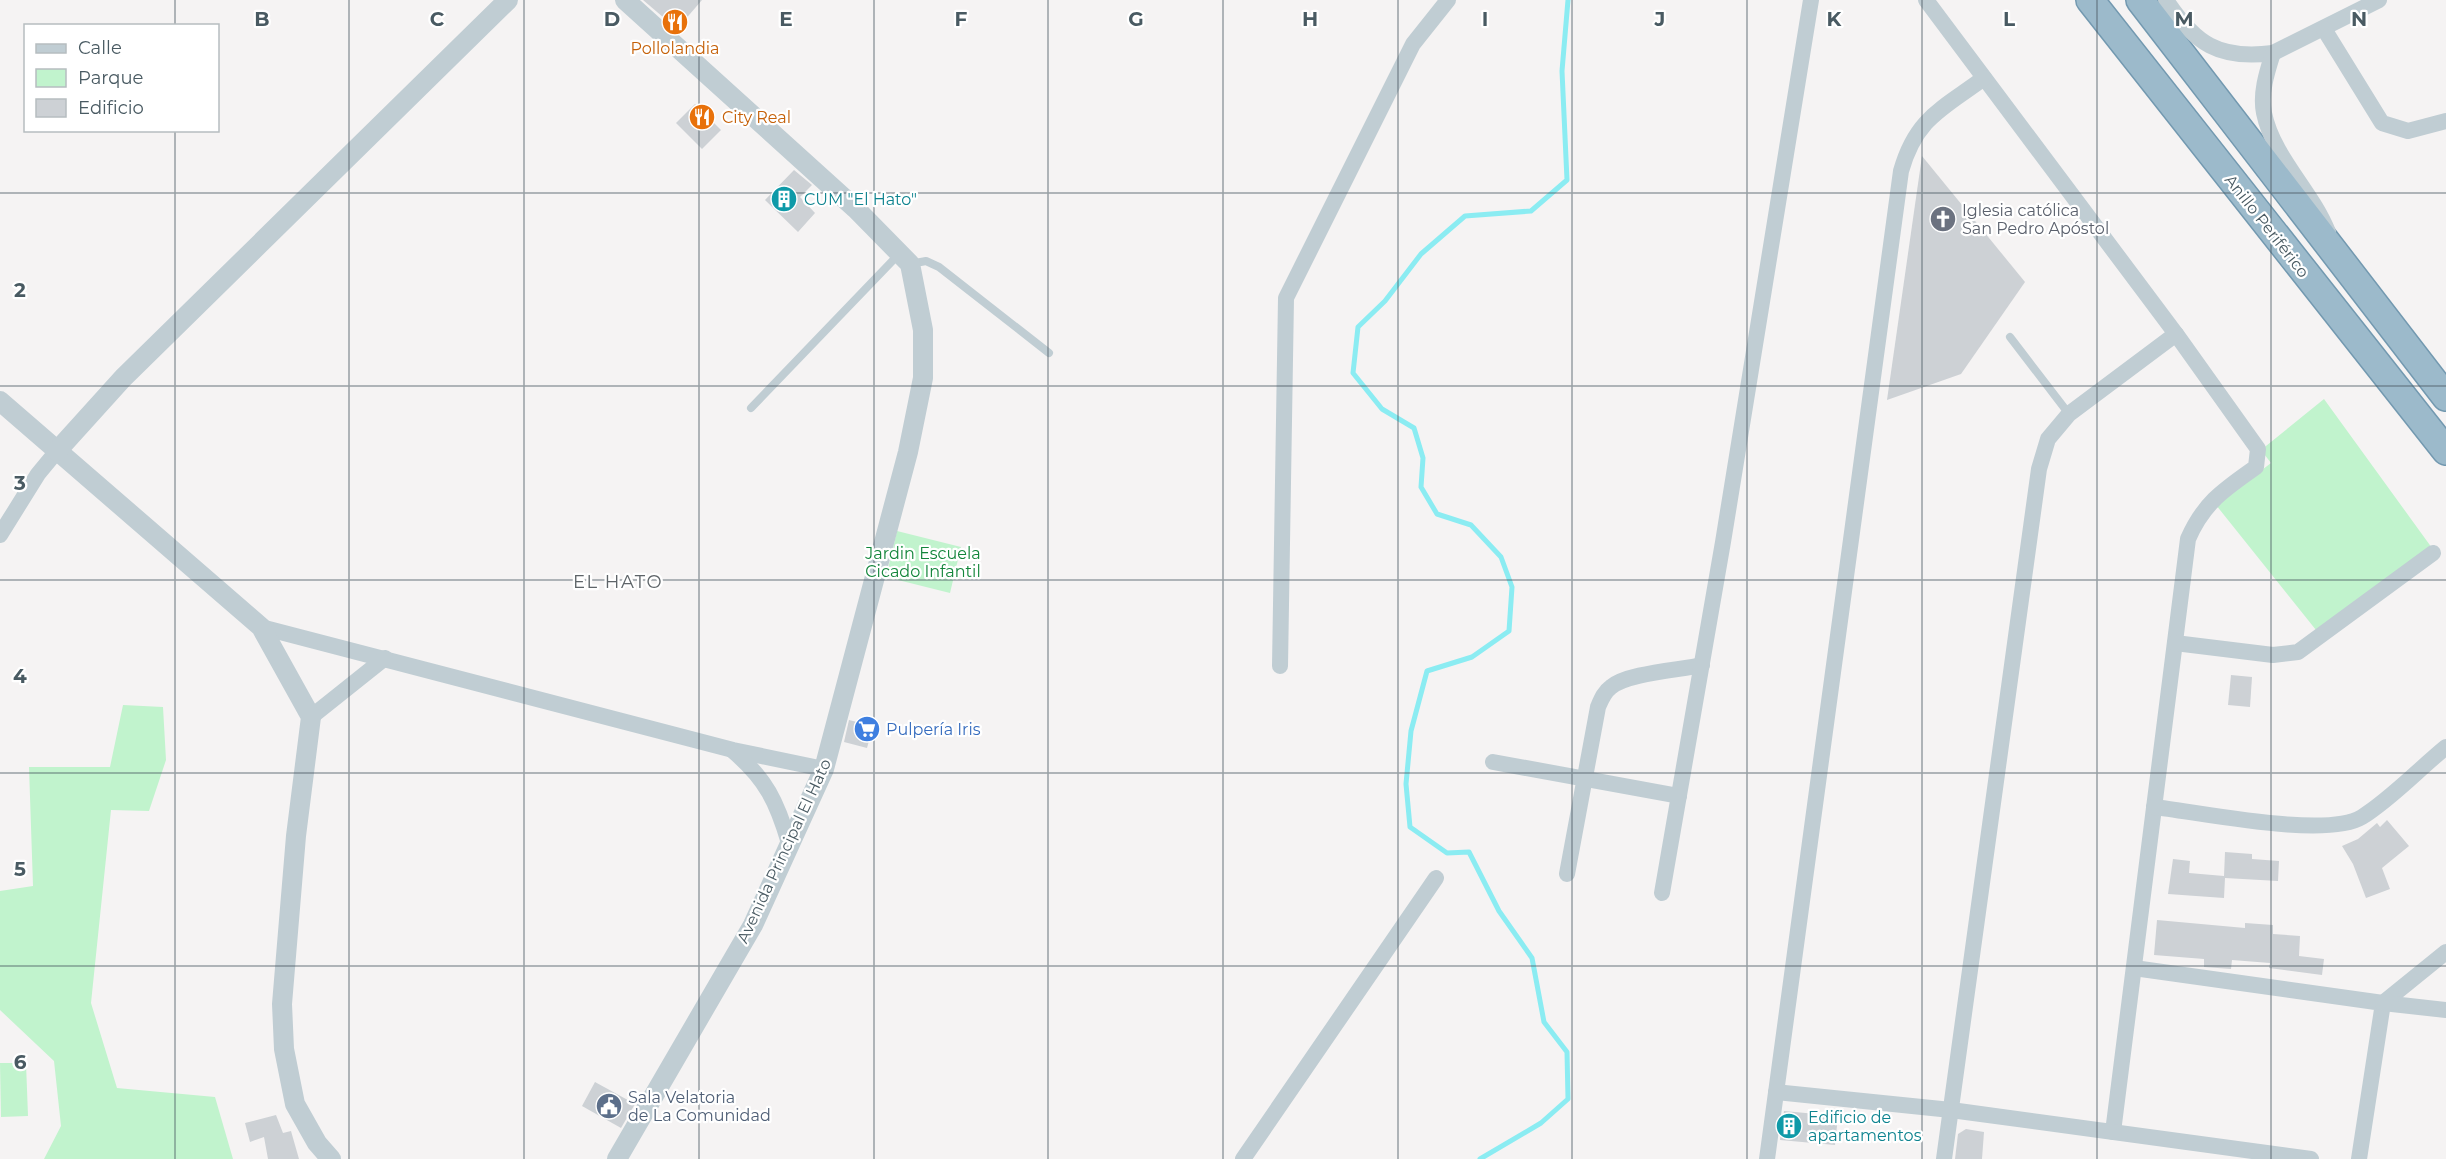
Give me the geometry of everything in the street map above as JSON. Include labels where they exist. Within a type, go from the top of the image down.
[{"type":"highway","name":"Anillo Periférico","points":[[2090,0],[2446,453]]},
{"type":"highway","points":[[2140,0],[2446,397]]},
{"type":"street","points":[[0,535],[38,474],[123,378],[508,0]]},
{"type":"street","points":[[625,0],[856,209],[905,259]]},
{"type":"street","points":[[1280,666],[1286,298],[1413,44],[1449,0]]},
{"type":"street","points":[[1662,893],[1702,665],[1811,0]]},
{"type":"street","points":[[1926,0],[2176,334],[2258,449],[2259,463],[2214,497],[2197,518],[2188,539],[2113,1132]]},
{"type":"street","points":[[2166,0],[2200,41],[2221,52],[2255,55],[2273,53],[2379,0]]},
{"type":"street","points":[[2324,28],[2382,123],[2408,131],[2446,121]]},
{"type":"street","points":[[2273,53],[2264,92],[2267,123],[2271,134],[2320,210],[2339,258]]},
{"type":"street","points":[[1767,1159],[1901,171],[1908,146],[1924,123],[1984,78]]},
{"type":"street","name":"Avenida Principal El Hato","points":[[617,1159],[753,925],[824,768],[908,452],[923,378],[923,330],[905,259]]},
{"type":"street","points":[[1944,1159],[2039,469],[2048,439],[2069,414],[2176,334]]},
{"type":"street","points":[[0,401],[261,627],[311,717],[296,836],[282,1004],[284,1049],[295,1104],[317,1143],[331,1159]]},
{"type":"street","points":[[2175,643],[2273,656],[2298,652],[2433,553]]},
{"type":"street","points":[[261,627],[733,750],[824,768]]},
{"type":"street","points":[[311,717],[385,658]]},
{"type":"street","points":[[1567,874],[1598,707],[1612,686],[1628,680],[1702,665]]},
{"type":"street","points":[[2154,807],[2297,825],[2332,827],[2360,818],[2446,747]]},
{"type":"street","points":[[733,750],[753,768],[769,790],[789,843]]},
{"type":"street","points":[[1493,762],[1679,796]]},
{"type":"street","points":[[1243,1159],[1436,878]]},
{"type":"street","points":[[2359,1159],[2383,1003],[2446,952]]},
{"type":"street","points":[[2134,968],[2446,1010]]},
{"type":"street","points":[[1776,1092],[1951,1110],[2311,1159]]},
{"type":"lane","points":[[751,408],[905,259],[926,261],[939,267],[1049,353]]},
{"type":"lane","points":[[2010,338],[2052,396],[2069,414]]},
{"type":"green space","points":[[2324,399],[2432,548],[2316,630],[2216,505],[2271,463],[2261,450]]},
{"type":"green space","name":"Jardin Escuela Cicado Infantil","points":[[897,531],[961,547],[950,593],[886,577]]},
{"type":"green space","points":[[123,705],[163,707],[166,760],[149,811],[111,810],[91,1003],[117,1088],[215,1097],[233,1159],[44,1159],[61,1126],[54,1061],[0,1010],[0,891],[33,886],[29,767],[110,767]]},
{"type":"green space","points":[[0,1063],[26,1063],[28,1116],[1,1117]]},
{"type":"building","points":[[643,0],[702,0],[677,29]]},
{"type":"building","points":[[695,104],[721,130],[702,149],[676,123]]},
{"type":"building","name":"Iglesia católica San Pedro Apóstol","points":[[1922,156],[2025,282],[1961,374],[1887,400]]},
{"type":"building","name":"CUM \"El Hato\"","points":[[794,170],[812,185],[800,197],[815,213],[798,232],[765,200]]},
{"type":"building","points":[[2231,675],[2252,677],[2250,707],[2228,705]]},
{"type":"building","points":[[849,720],[873,726],[867,748],[844,742]]},
{"type":"building","points":[[2387,820],[2409,846],[2382,868],[2390,889],[2366,898],[2353,864],[2342,846],[2358,839],[2377,823],[2380,827]]},
{"type":"building","points":[[2225,852],[2252,854],[2252,859],[2279,861],[2278,881],[2225,878],[2224,898],[2168,894],[2173,859],[2190,861],[2189,873],[2224,876]]},
{"type":"building","points":[[2157,920],[2245,928],[2245,923],[2273,925],[2273,934],[2300,936],[2299,956],[2324,959],[2322,975],[2269,968],[2270,963],[2232,960],[2231,969],[2204,967],[2204,959],[2154,955]]},
{"type":"building","name":"Sala Velatoria de La Comunidad","points":[[595,1082],[635,1104],[621,1128],[582,1106]]},
{"type":"building","points":[[1784,1111],[1838,1116],[1835,1145],[1780,1140]]},
{"type":"building","points":[[276,1115],[283,1133],[291,1131],[299,1159],[268,1159],[264,1137],[250,1142],[245,1123]]},
{"type":"building","points":[[1966,1129],[1984,1132],[1982,1159],[1955,1159],[1958,1134]]},
{"type":"waterway","points":[[1480,1159],[1541,1123],[1568,1099],[1567,1052],[1544,1022],[1532,958],[1499,911],[1469,852],[1447,853],[1410,827],[1406,784],[1411,731],[1427,671],[1472,657],[1509,631],[1512,587],[1501,557],[1471,525],[1437,514],[1421,487],[1423,458],[1414,428],[1382,409],[1353,373],[1358,327],[1385,301],[1421,254],[1465,216],[1531,211],[1567,180],[1562,71],[1568,0]]},
{"type":"place","name":"Pollolandia","points":[[675,22]]},
{"type":"place","name":"City Real","points":[[702,117]]},
{"type":"place","name":"CUM \"El Hato\"","points":[[784,199]]},
{"type":"place","name":"Iglesia católica San Pedro Apóstol","points":[[1943,219]]},
{"type":"place","name":"Pulpería Iris","points":[[867,729]]},
{"type":"place","name":"Sala Velatoria de La Comunidad","points":[[609,1106]]},
{"type":"place","name":"Edificio de apartamentos","points":[[1789,1126]]},
{"type":"district","name":"EL HATO","points":[[618,582]]}]
